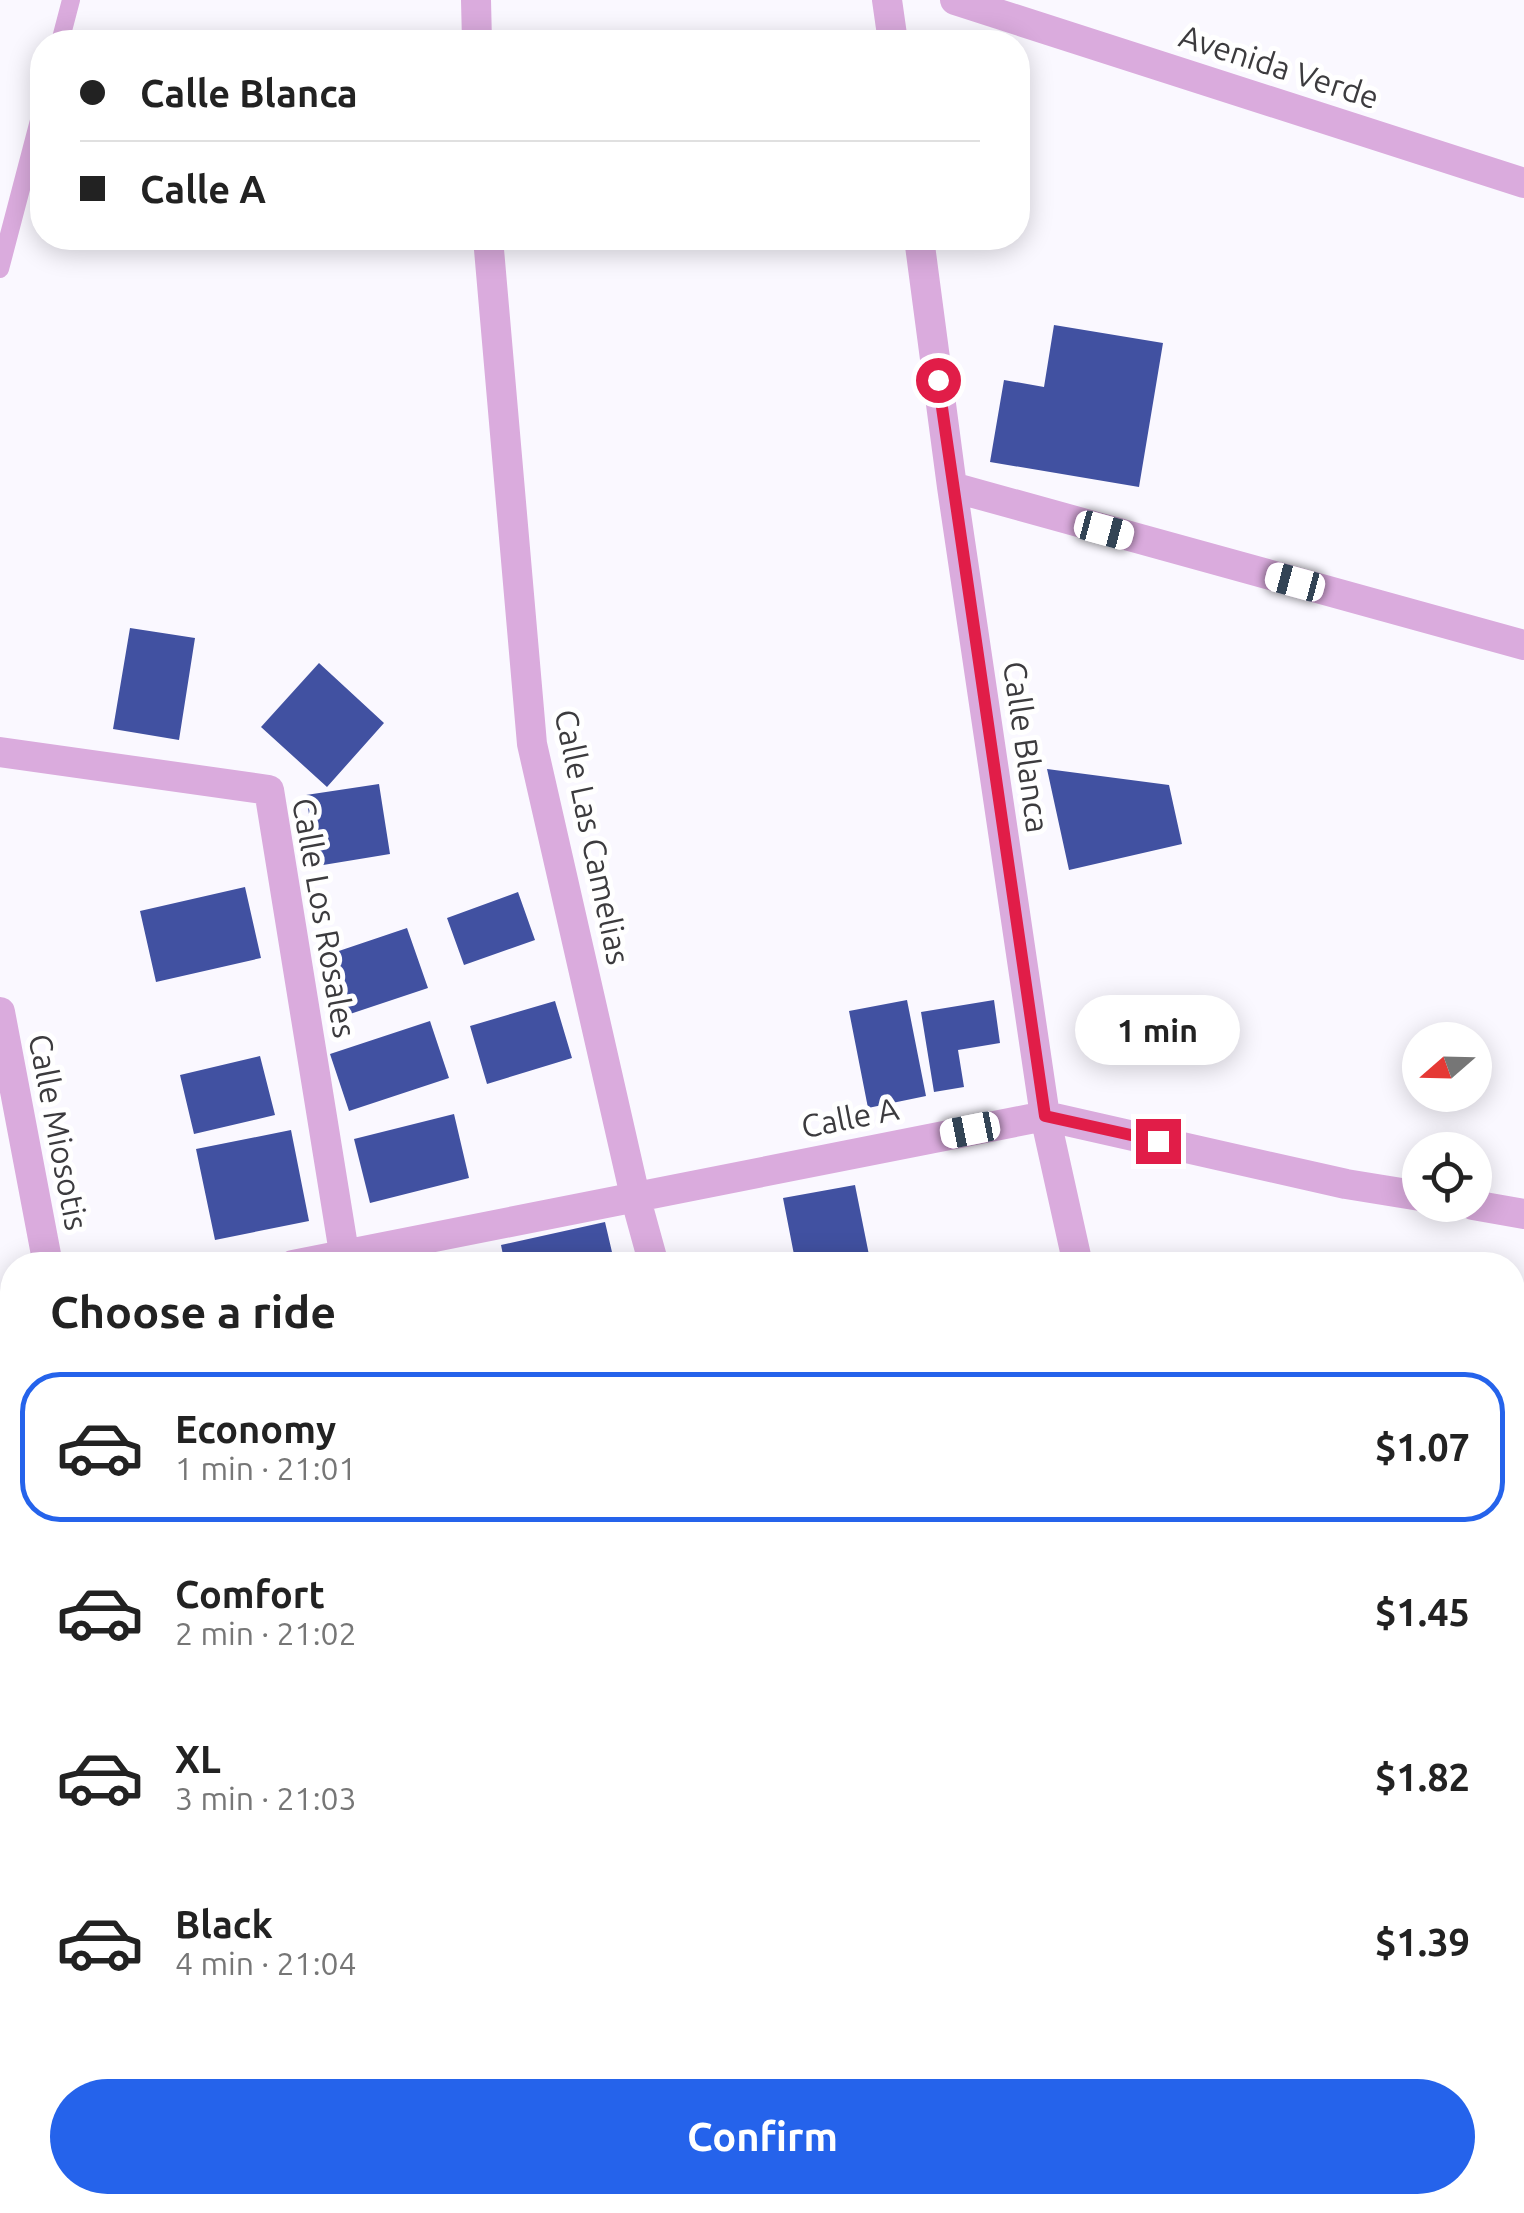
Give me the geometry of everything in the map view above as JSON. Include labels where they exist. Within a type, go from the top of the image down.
[{"type":"street","points":[[476,0],[477,30]]},
{"type":"street","points":[[887,0],[891,30]]},
{"type":"street","name":"Avenida Verde","points":[[956,0],[1524,183]]},
{"type":"street","name":"Calle Las Camelias","points":[[489,250],[532,744],[651,1252]]},
{"type":"street","name":"Calle Blanca","points":[[921,250],[1045,1116],[1075,1252]]},
{"type":"street","points":[[952,488],[1524,645]]},
{"type":"street","name":"Calle Los Rosales","points":[[0,752],[269,790],[344,1252]]},
{"type":"street","name":"Calle Miosotis","points":[[0,1012],[46,1252]]},
{"type":"street","name":"Calle A","points":[[381,1252],[636,1196],[1045,1116],[1402,1193]]},
{"type":"street","points":[[1492,1208],[1524,1214]]},
{"type":"lane","points":[[63,30],[71,0]]},
{"type":"lane","points":[[0,269],[30,155]]},
{"type":"building","points":[[1054,325],[1163,343],[1139,487],[990,462],[1004,380],[1044,387]]},
{"type":"building","points":[[130,628],[195,638],[179,740],[113,729]]},
{"type":"building","points":[[319,663],[384,723],[327,787],[261,727]]},
{"type":"building","points":[[1047,769],[1169,785],[1182,844],[1069,870]]},
{"type":"building","points":[[379,784],[390,854],[317,866],[306,795]]},
{"type":"building","points":[[245,887],[261,958],[156,982],[140,911]]},
{"type":"building","points":[[518,892],[535,940],[464,965],[447,918]]},
{"type":"building","points":[[407,928],[428,988],[344,1016],[324,956]]},
{"type":"building","points":[[907,1000],[926,1096],[868,1108],[849,1011]]},
{"type":"building","points":[[994,1000],[1000,1043],[958,1050],[964,1087],[934,1092],[921,1012]]},
{"type":"building","points":[[555,1001],[572,1058],[487,1084],[470,1026]]},
{"type":"building","points":[[430,1021],[449,1078],[349,1111],[330,1054]]},
{"type":"building","points":[[260,1056],[275,1115],[194,1134],[180,1075]]},
{"type":"building","points":[[454,1114],[469,1178],[370,1203],[354,1139]]},
{"type":"building","points":[[291,1130],[309,1221],[215,1240],[196,1149]]},
{"type":"building","points":[[855,1185],[868,1252],[793,1252],[783,1198]]},
{"type":"building","points":[[605,1222],[612,1252],[502,1252],[501,1245]]},
{"type":"route","points":[[938,380],[1045,1116],[1158,1141]]}]
